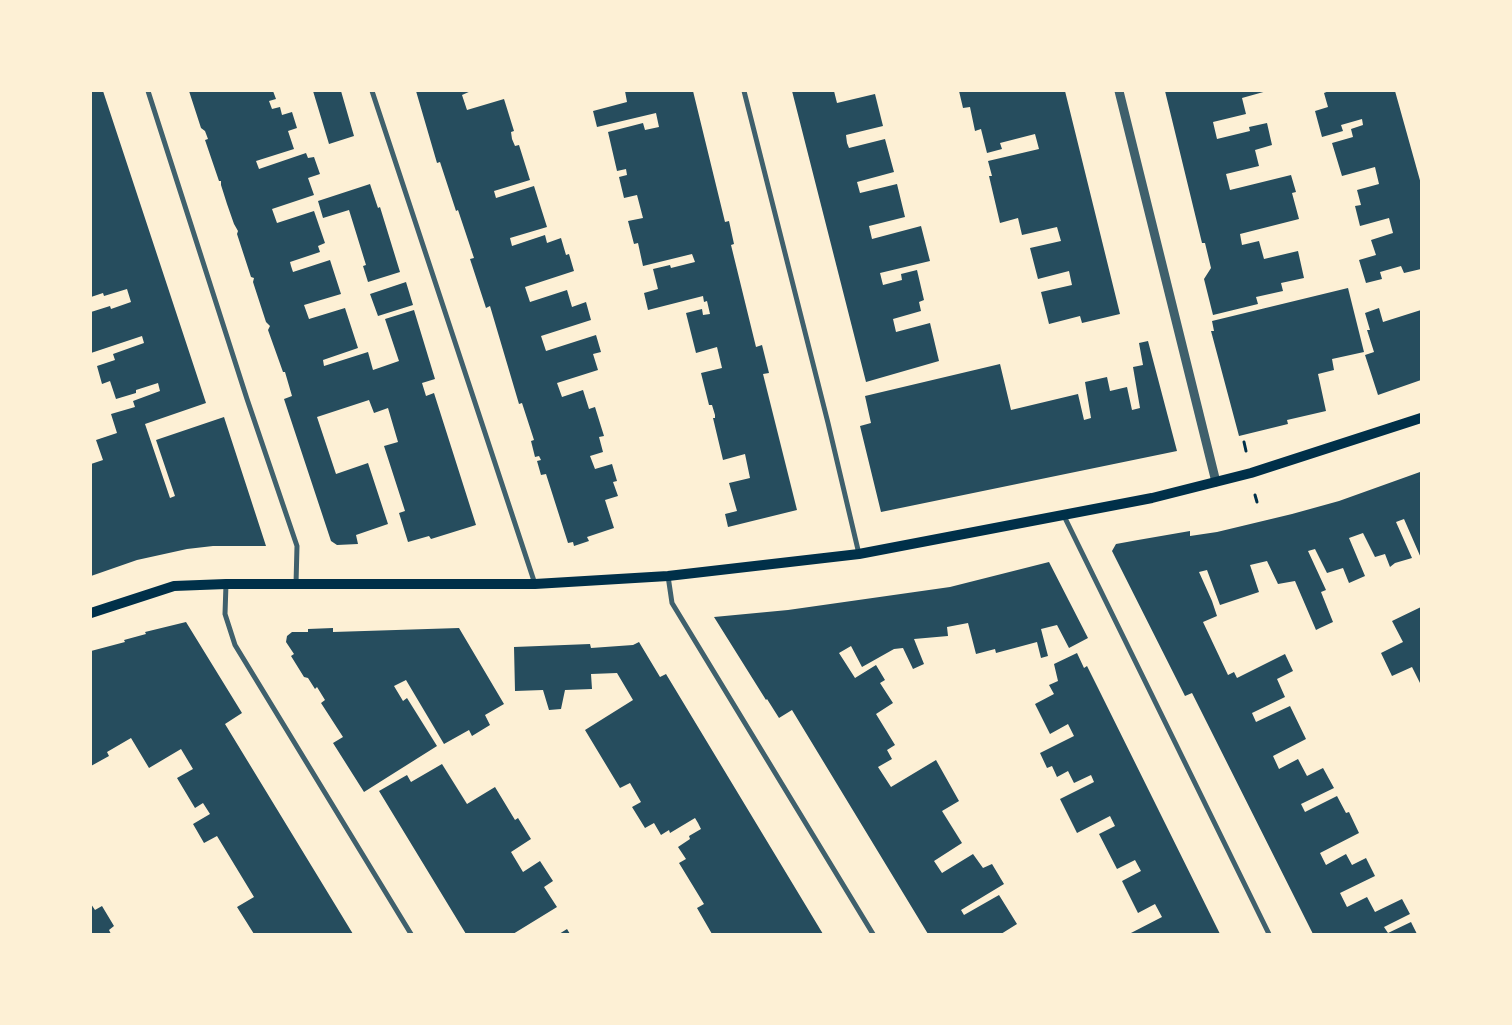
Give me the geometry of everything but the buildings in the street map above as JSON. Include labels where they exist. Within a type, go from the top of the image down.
[{"type":"main road","points":[[91,614],[174,586],[226,584],[535,584],[668,576],[859,554],[1152,498],[1250,473],[1421,418]]},
{"type":"street","points":[[148,91],[244,390],[297,546],[296,584]]},
{"type":"street","points":[[372,91],[535,584]]},
{"type":"street","points":[[744,91],[859,554]]},
{"type":"street","points":[[1119,91],[1216,482]]},
{"type":"street","points":[[1064,516],[1269,934]]},
{"type":"street","points":[[668,576],[672,603],[873,934]]},
{"type":"street","points":[[226,584],[225,614],[236,645],[411,934]]},
{"type":"path","points":[[1244,442],[1246,452]]}]
